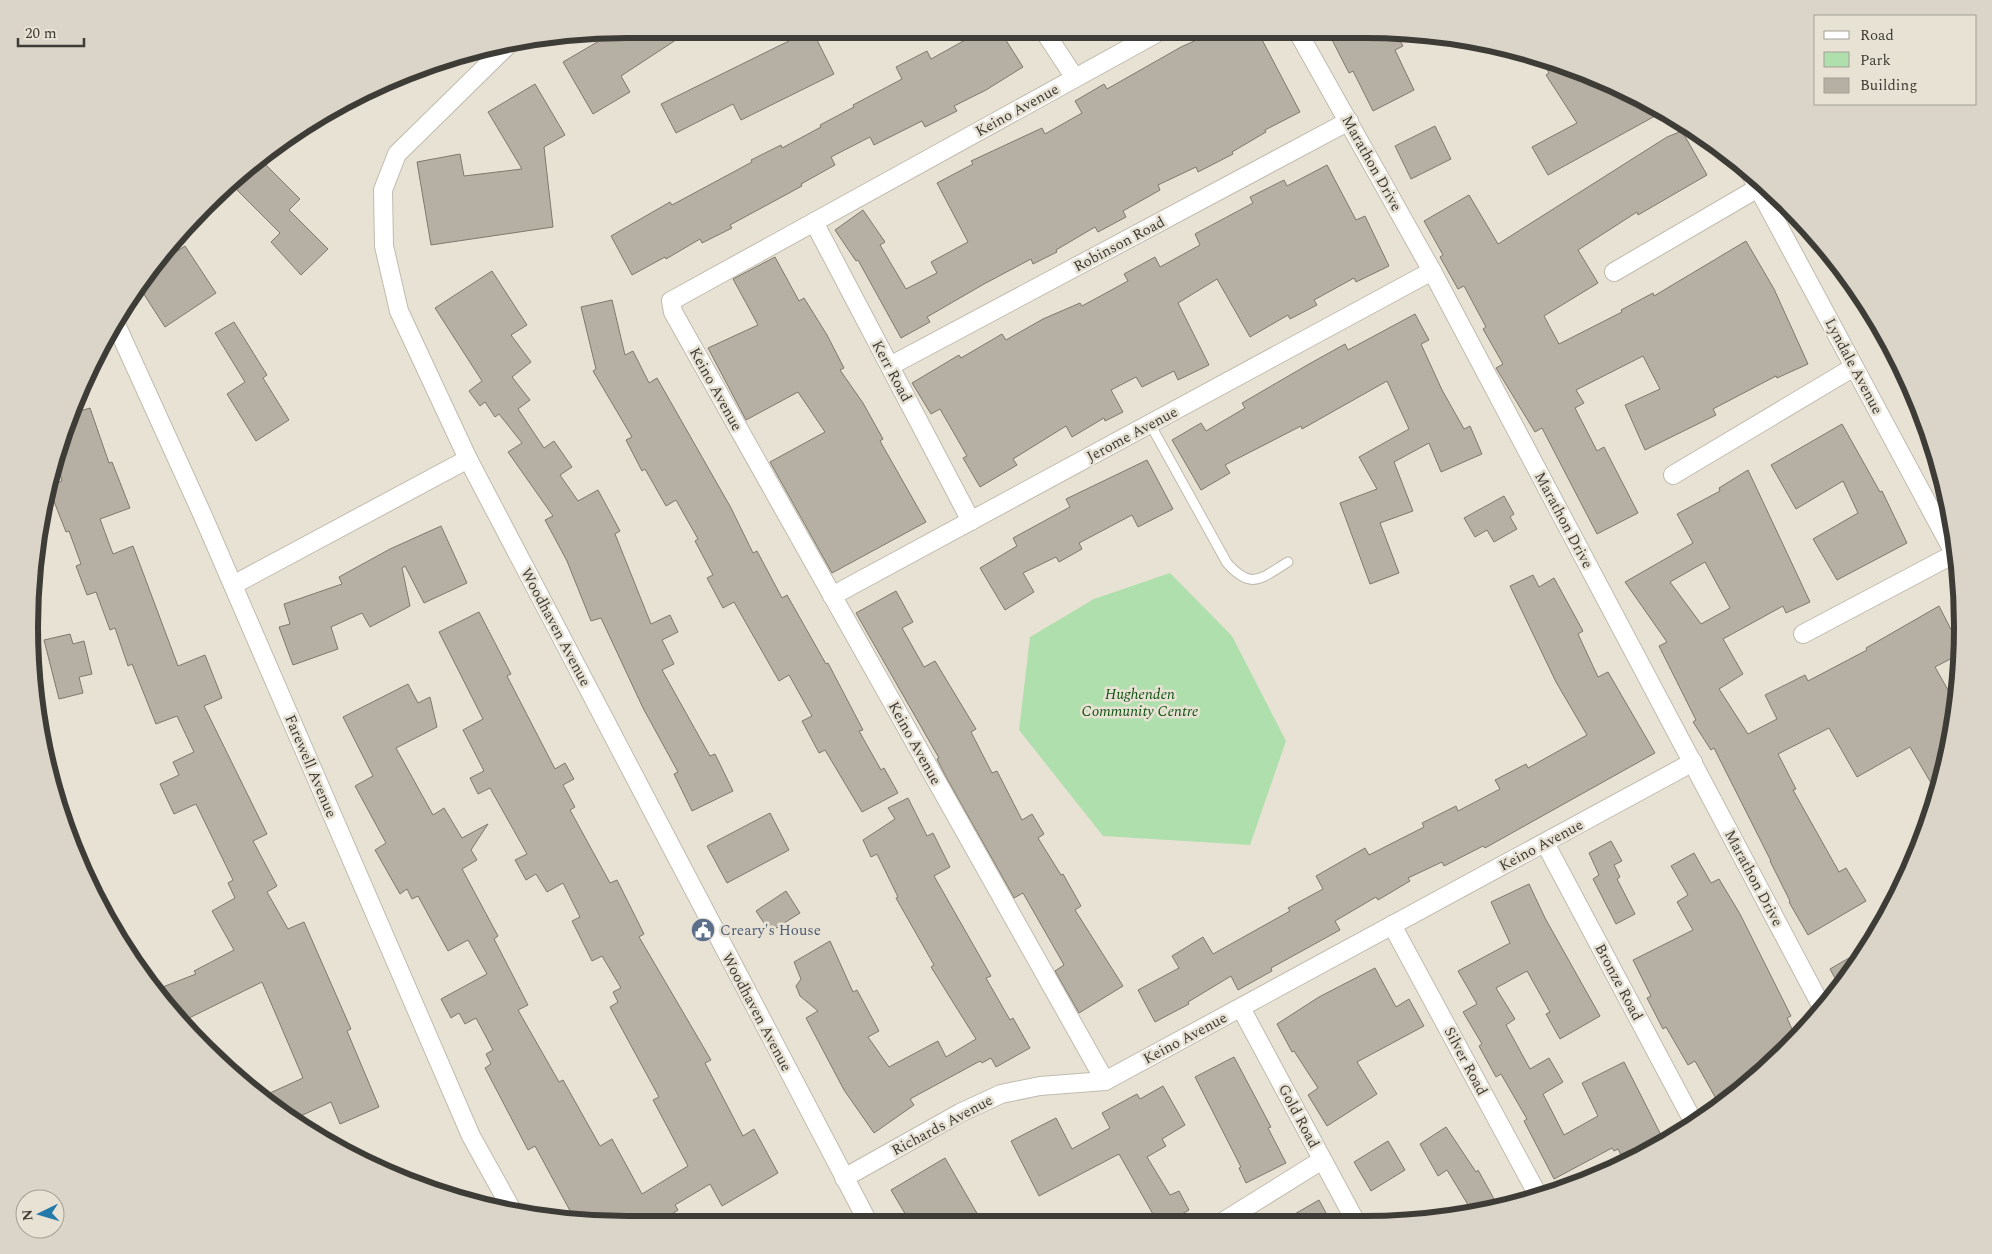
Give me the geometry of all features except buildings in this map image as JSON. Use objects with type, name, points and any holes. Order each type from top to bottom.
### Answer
[{"type":"street","points":[[1049,38],[1075,78]]},
{"type":"street","name":"Keino Avenue","points":[[1148,38],[671,301],[673,312],[1105,1081],[1693,762]]},
{"type":"street","name":"Marathon Drive","points":[[1301,38],[1432,271],[1819,1002]]},
{"type":"street","name":"Woodhaven Avenue","points":[[501,52],[397,154],[383,190],[384,246],[399,311],[468,459],[865,1216]]},
{"type":"street","name":"Robinson Road","points":[[890,366],[1349,121]]},
{"type":"street","points":[[1614,272],[1758,188]]},
{"type":"street","name":"Lyndale Avenue","points":[[1758,188],[1948,543]]},
{"type":"street","name":"Kerr Road","points":[[814,222],[971,521]]},
{"type":"street","name":"Jerome Avenue","points":[[832,596],[1432,271]]},
{"type":"street","name":"Farewell Avenue","points":[[118,329],[233,585],[471,1136],[509,1204]]},
{"type":"street","points":[[1673,476],[1854,366]]},
{"type":"street","points":[[233,585],[468,459]]},
{"type":"street","points":[[1803,634],[1950,561]]},
{"type":"street","name":"Bronze Road","points":[[1545,843],[1691,1118]]},
{"type":"street","name":"Silver Road","points":[[1392,925],[1536,1191]]},
{"type":"street","name":"Gold Road","points":[[1241,1008],[1353,1216]]},
{"type":"street","name":"Richards Avenue","points":[[844,1178],[960,1113],[1001,1094],[1040,1086],[1105,1081]]},
{"type":"street","points":[[1232,1216],[1322,1160]]},
{"type":"lane","points":[[1150,424],[1227,563],[1239,576],[1247,580],[1255,580],[1288,562]]},
{"type":"green space","name":"Hughenden Community Centre","points":[[1170,573],[1232,636],[1286,741],[1250,845],[1103,836],[1019,730],[1030,637],[1094,599]]},
{"type":"place","name":"Creary's House","points":[[703,930]]}]
